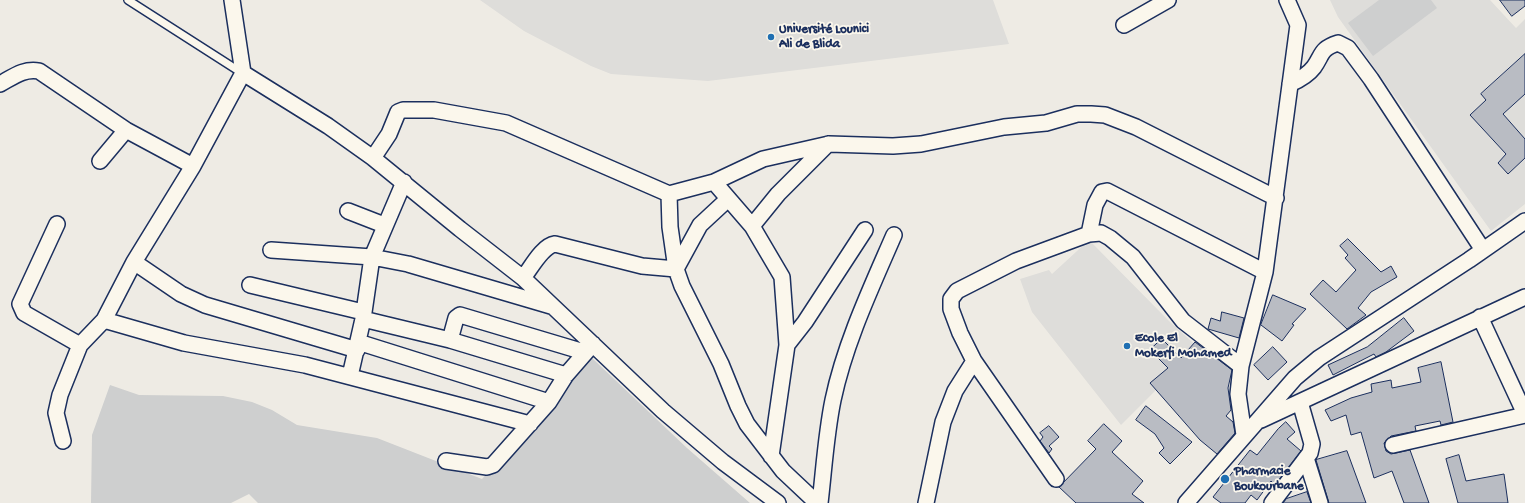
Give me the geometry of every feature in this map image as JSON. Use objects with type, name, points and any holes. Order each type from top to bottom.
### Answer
[{"type":"street","points":[[63,441],[56,413],[56,405],[80,345],[104,320],[134,262],[193,166],[243,73],[232,0]]},
{"type":"street","points":[[1124,25],[1168,0]]},
{"type":"street","points":[[1244,435],[1238,394],[1241,366],[1265,272],[1298,25],[1287,0]]},
{"type":"street","points":[[1290,84],[1306,75],[1314,67],[1320,55],[1329,46],[1338,43],[1348,48],[1372,79],[1483,250]]},
{"type":"street","points":[[0,84],[23,71],[30,69],[39,71],[126,130],[193,166]]},
{"type":"street","points":[[243,73],[328,126],[404,182],[460,229],[523,278],[555,307],[589,348],[723,462],[778,503]]},
{"type":"street","points":[[373,158],[389,134],[398,112],[403,110],[434,110],[506,123],[669,194],[714,182],[763,159],[829,144],[893,146],[921,144],[1004,127],[1046,123],[1077,114],[1105,115],[1136,127],[1276,198]]},
{"type":"street","points":[[100,162],[126,130]]},
{"type":"street","points":[[752,226],[778,194],[829,144]]},
{"type":"street","points":[[350,376],[363,316],[372,257],[384,225],[404,182]]},
{"type":"street","points":[[714,182],[752,226],[782,277],[787,345],[771,456]]},
{"type":"street","points":[[1089,234],[1096,205],[1102,192],[1107,190],[1265,272]]},
{"type":"street","points":[[669,194],[670,227],[676,269],[747,424],[783,471],[817,503]]},
{"type":"street","points":[[676,269],[700,225],[728,199]]},
{"type":"street","points":[[348,211],[384,225]]},
{"type":"street","points":[[1186,503],[1295,378],[1319,358],[1525,221]]},
{"type":"street","points":[[57,224],[20,308],[24,313],[80,345]]},
{"type":"street","points":[[787,345],[805,322],[865,230]]},
{"type":"street","points":[[1056,479],[974,361],[951,309],[951,299],[957,291],[1016,261],[1089,234],[1101,233],[1127,252],[1183,321],[1241,366]]},
{"type":"street","points":[[820,503],[833,400],[848,348],[864,304],[894,235]]},
{"type":"street","points":[[523,278],[545,249],[550,245],[555,244],[642,266],[676,269]]},
{"type":"street","points":[[272,250],[372,257],[408,264],[555,307]]},
{"type":"street","points":[[134,262],[181,294],[205,304],[357,346],[548,402]]},
{"type":"street","points":[[250,285],[450,340],[566,375]]},
{"type":"street","points":[[1255,423],[1525,297]]},
{"type":"street","points":[[450,340],[456,318],[460,315],[589,348]]},
{"type":"street","points":[[1394,445],[1525,414],[1480,317]]},
{"type":"street","points":[[104,320],[184,343],[305,365],[530,424]]},
{"type":"street","points":[[446,461],[487,467],[493,465],[530,424],[548,402],[566,375],[589,348]]},
{"type":"street","points":[[926,503],[943,422],[955,391],[974,361]]},
{"type":"street","points":[[1272,503],[1310,453],[1312,444],[1300,402]]},
{"type":"street","points":[[1306,458],[1320,503]]},
{"type":"lane","points":[[128,0],[243,73]]},
{"type":"shaded area","name":"Université Lounici Ali de Blida","points":[[480,0],[993,0],[1009,44],[708,81],[611,74],[591,66],[524,31]]},
{"type":"shaded area","points":[[1330,0],[1490,0],[1516,28],[1525,19],[1525,204],[1491,231],[1338,17]]},
{"type":"shaded area","points":[[1379,0],[1431,0],[1437,8],[1373,56],[1348,23]]},
{"type":"shaded area","name":"Ecole El Mokerfi Mohamed","points":[[1089,240],[1169,321],[1224,371],[1182,418],[1156,390],[1121,425],[1032,312],[1020,279],[1049,270],[1052,274]]},
{"type":"shaded area","points":[[592,358],[687,448],[750,503],[258,503],[249,494],[231,503],[91,503],[92,435],[110,385],[139,395],[223,396],[252,402],[272,410],[297,425],[377,438],[482,479]]},
{"type":"building","points":[[1500,0],[1525,0],[1525,6],[1512,16]]},
{"type":"building","points":[[1525,54],[1525,94],[1503,114],[1525,139],[1525,158],[1508,174],[1498,163],[1506,154],[1470,115],[1486,100],[1481,94]]},
{"type":"building","points":[[1348,239],[1381,272],[1391,266],[1397,277],[1371,292],[1358,308],[1366,315],[1347,329],[1310,294],[1323,280],[1336,292],[1356,270],[1345,258],[1348,255],[1340,246]]},
{"type":"building","points":[[1273,295],[1306,309],[1292,324],[1294,325],[1282,341],[1261,325]]},
{"type":"building","points":[[1222,312],[1244,318],[1239,338],[1208,329],[1211,318],[1220,321]]},
{"type":"building","points":[[1404,318],[1414,331],[1386,352],[1376,357],[1374,354],[1333,375],[1328,365],[1367,347]]},
{"type":"building","points":[[1162,339],[1181,358],[1195,342],[1232,370],[1228,388],[1231,410],[1226,416],[1233,422],[1235,433],[1217,454],[1200,440],[1150,383],[1168,368],[1150,350]]},
{"type":"building","points":[[1273,347],[1287,362],[1268,380],[1254,365]]},
{"type":"building","points":[[1441,362],[1453,422],[1441,425],[1440,421],[1415,426],[1416,431],[1391,436],[1384,443],[1386,451],[1391,454],[1410,450],[1429,503],[1404,503],[1392,471],[1374,478],[1361,432],[1351,435],[1346,415],[1331,421],[1325,410],[1351,398],[1372,392],[1371,384],[1391,380],[1392,388],[1421,382],[1418,368]]},
{"type":"building","points":[[1146,406],[1192,442],[1170,464],[1159,453],[1164,448],[1155,434],[1136,420]]},
{"type":"building","points":[[1286,422],[1295,432],[1287,439],[1301,451],[1275,485],[1271,481],[1257,500],[1251,495],[1245,503],[1221,503],[1213,497],[1250,450],[1257,455],[1278,429]]},
{"type":"building","points":[[1104,424],[1122,441],[1112,452],[1143,481],[1132,494],[1144,503],[1076,503],[1059,487],[1096,449],[1088,441]]},
{"type":"building","points":[[1049,426],[1059,437],[1049,446],[1052,449],[1049,453],[1040,441],[1043,437],[1040,433]]},
{"type":"building","points":[[1347,451],[1366,503],[1329,503],[1316,460]]},
{"type":"building","points":[[1459,455],[1466,481],[1504,474],[1508,503],[1458,503],[1446,459]]},
{"type":"building","points":[[1307,492],[1311,503],[1283,503],[1286,499]]},
{"type":"place","name":"Université Lounici Ali de Blida","points":[[771,37]]},
{"type":"place","name":"Ecole El Mokerfi Mohamed","points":[[1127,346]]},
{"type":"place","name":"Pharmacie Boukourbane","points":[[1225,479]]}]
